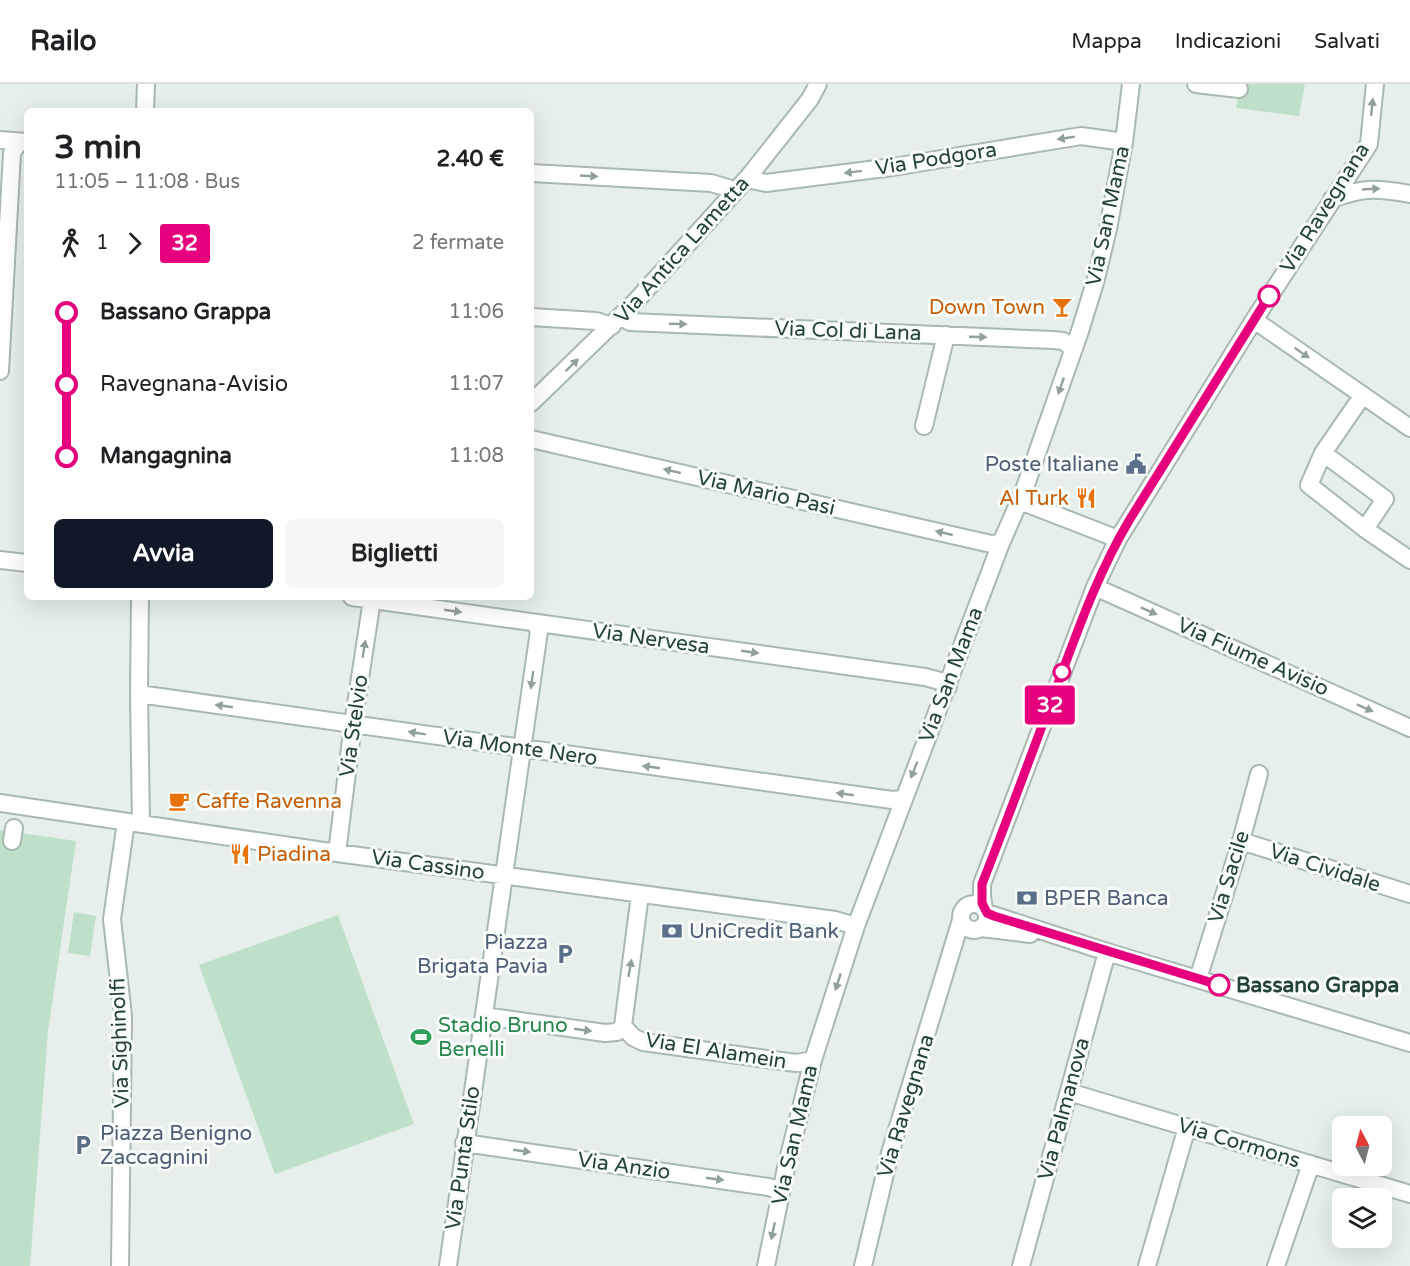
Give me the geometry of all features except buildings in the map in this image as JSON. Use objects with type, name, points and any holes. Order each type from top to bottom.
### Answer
[{"type":"street","points":[[146,84],[146,108]]},
{"type":"street","name":"Via Antica Lametta","points":[[534,401],[617,321],[733,194],[810,99],[818,84]]},
{"type":"street","name":"Via San Mama","points":[[766,1266],[780,1196],[813,1060],[856,926],[902,799],[948,687],[1001,543],[1020,501],[1074,349],[1096,279],[1124,142],[1131,84]]},
{"type":"street","points":[[1196,84],[1239,89]]},
{"type":"street","name":"Via Ravegnana","points":[[863,1266],[890,1153],[954,946],[977,920],[982,884],[1095,586],[1118,540],[1254,320],[1369,144],[1375,84]]},
{"type":"street","name":"Via Podgora","points":[[750,175],[756,181],[766,183],[892,167],[1081,136],[1124,142]]},
{"type":"street","points":[[0,140],[23,142]]},
{"type":"street","points":[[0,371],[12,153],[23,142]]},
{"type":"street","points":[[534,173],[711,183],[728,188],[733,194]]},
{"type":"street","points":[[1332,199],[1357,190],[1381,189],[1410,194]]},
{"type":"street","name":"Via Col di Lana","points":[[534,317],[1063,340],[1074,349]]},
{"type":"street","points":[[1254,320],[1410,429]]},
{"type":"street","points":[[924,426],[946,335]]},
{"type":"street","points":[[1363,395],[1323,453],[1309,485],[1365,529],[1410,560]]},
{"type":"street","name":"Via Mario Pasi","points":[[534,440],[979,541],[1001,543]]},
{"type":"street","points":[[1323,453],[1385,499],[1365,529]]},
{"type":"street","points":[[1020,501],[1118,540]]},
{"type":"street","points":[[0,560],[24,563]]},
{"type":"street","name":"Via Fiume Avisio","points":[[1095,586],[1410,729]]},
{"type":"street","name":"Via Sighinolfi","points":[[120,1266],[123,1016],[112,919],[134,823],[140,600]]},
{"type":"street","name":"Via Nervesa","points":[[375,600],[925,677],[940,681],[948,687]]},
{"type":"street","name":"Via Stelvio","points":[[337,853],[353,724],[371,606],[375,600]]},
{"type":"street","name":"Via Punta Stilo","points":[[448,1266],[539,631],[536,623]]},
{"type":"street","name":"Via Monte Nero","points":[[139,694],[892,800],[902,799]]},
{"type":"street","name":"Via Sacile","points":[[1198,979],[1202,959],[1241,841],[1259,774]]},
{"type":"street","name":"Via Cassino","points":[[0,803],[337,853],[835,920],[856,926]]},
{"type":"street","name":"Via Cividale","points":[[1241,841],[1410,894]]},
{"type":"street","points":[[623,1026],[640,894]]},
{"type":"street","points":[[977,920],[1055,936],[1410,1043]]},
{"type":"street","name":"Via Palmanova","points":[[1021,1266],[1107,952]]},
{"type":"street","name":"Via El Alamein","points":[[484,1016],[605,1034],[617,1032],[623,1026],[633,1037],[643,1041],[796,1063],[813,1060]]},
{"type":"street","name":"Via Cormons","points":[[1069,1092],[1410,1194]]},
{"type":"street","points":[[1147,1266],[1187,1127]]},
{"type":"street","name":"Via Anzio","points":[[464,1143],[768,1187],[776,1189],[780,1196]]},
{"type":"street","points":[[1276,1266],[1311,1164]]},
{"type":"green space","points":[[1240,84],[1305,84],[1299,116],[1236,108]]},
{"type":"green space","points":[[0,830],[76,841],[48,1031],[30,1266],[0,1266]]},
{"type":"green space","points":[[74,912],[96,916],[90,956],[68,953]]},
{"type":"green space","points":[[338,915],[414,1124],[275,1174],[199,965]]},
{"type":"bus line","name":"32","points":[[1219,985],[994,916],[984,909],[982,884],[1095,586],[1110,555],[1269,296]]},
{"type":"place","name":"Down Town","points":[[1062,307]]},
{"type":"place","name":"Poste Italiane","points":[[1136,464]]},
{"type":"place","name":"Al Turk","points":[[1086,498]]},
{"type":"place","name":"Caffe Ravenna","points":[[179,801]]},
{"type":"place","name":"Piadina","points":[[240,854]]},
{"type":"place","name":"BPER Banca","points":[[1027,898]]},
{"type":"place","name":"UniCredit Bank","points":[[672,931]]},
{"type":"place","name":"Piazza Brigata Pavia","points":[[565,954]]},
{"type":"place","name":"Bassano Grappa","points":[[1219,985]]},
{"type":"place","name":"Stadio Bruno Benelli","points":[[421,1037]]},
{"type":"place","name":"Piazza Benigno Zaccagnini","points":[[83,1145]]}]
